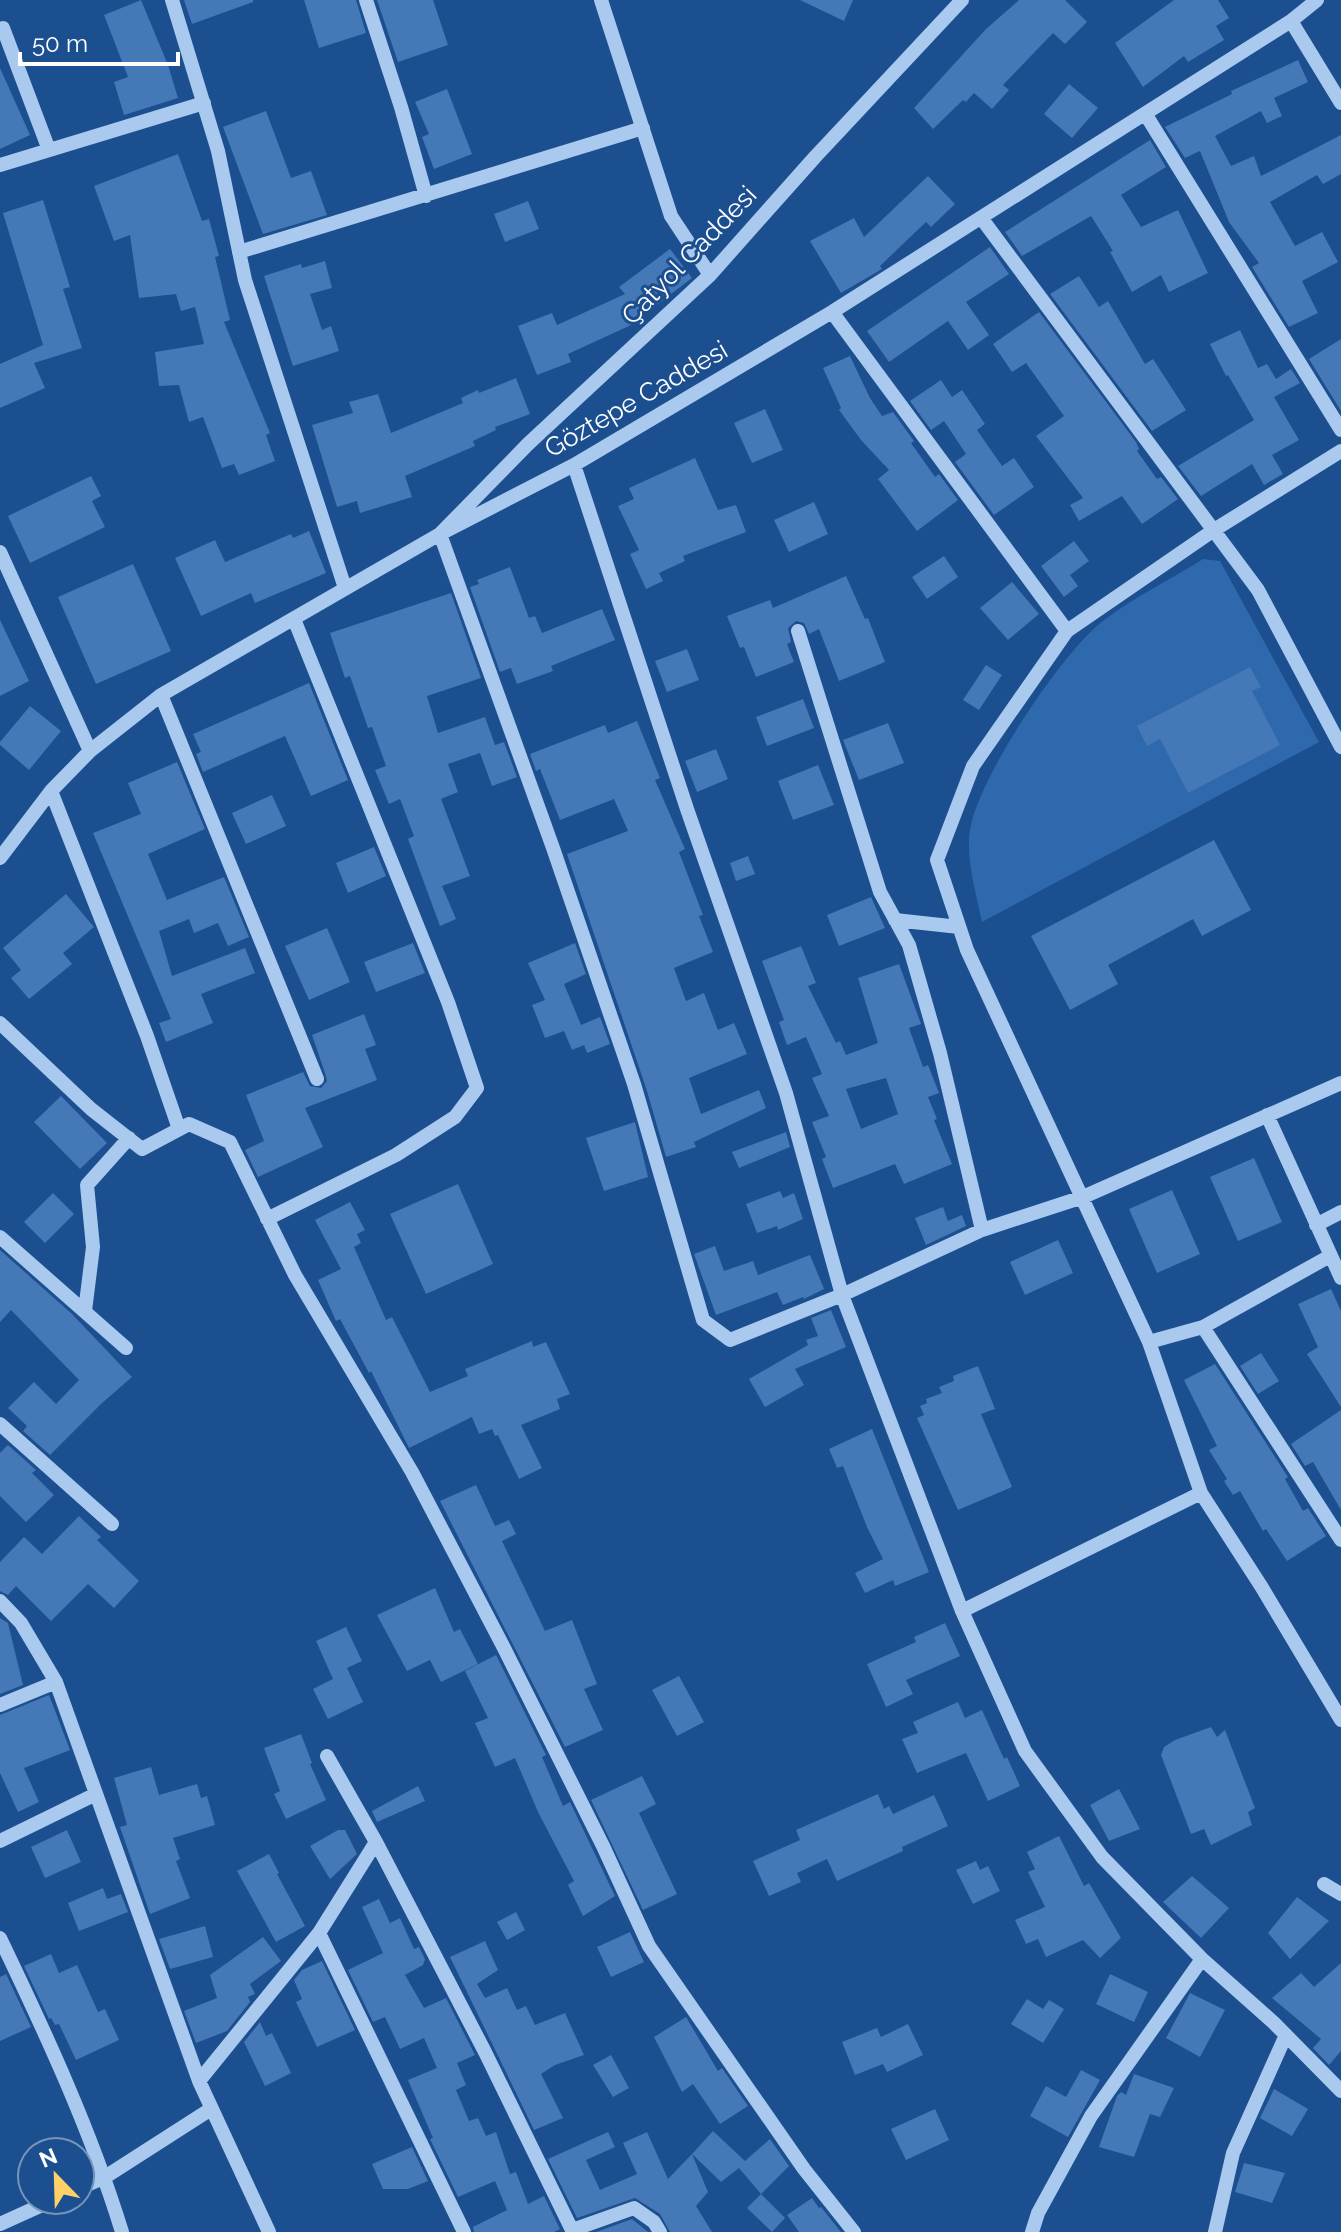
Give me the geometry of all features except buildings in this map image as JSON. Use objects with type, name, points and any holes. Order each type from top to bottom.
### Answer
[{"type":"street","points":[[172,0],[218,151],[245,280],[345,588]]},
{"type":"street","points":[[366,0],[426,196]]},
{"type":"street","points":[[601,0],[671,216],[710,275]]},
{"type":"street","name":"Çatyol Caddesi","points":[[440,534],[528,444],[710,275],[962,0]]},
{"type":"street","name":"Göztepe Caddesi","points":[[0,858],[51,791],[90,751],[161,695],[440,534],[574,465],[832,312],[1146,115],[1291,21],[1317,0]]},
{"type":"street","points":[[1291,21],[1341,103]]},
{"type":"street","points":[[3,28],[49,150]]},
{"type":"street","points":[[0,165],[204,103]]},
{"type":"street","points":[[1146,115],[1341,430]]},
{"type":"street","points":[[239,252],[643,128]]},
{"type":"street","points":[[982,219],[1258,590],[1341,747]]},
{"type":"street","points":[[832,312],[1067,631]]},
{"type":"street","points":[[1341,451],[1214,530],[1067,631],[973,766],[937,860],[967,950],[1149,1342],[1201,1493],[1341,1720]]},
{"type":"street","points":[[574,465],[687,809],[786,1093],[842,1295],[962,1611],[1025,1751],[1102,1857],[1202,1959],[1286,2035],[1341,2091]]},
{"type":"street","points":[[440,534],[634,1084],[703,1320],[730,1340],[842,1295],[982,1230],[1083,1197],[1341,1083]]},
{"type":"street","points":[[1,555],[90,751]]},
{"type":"street","points":[[267,1219],[396,1155],[455,1117],[477,1088],[448,1002],[294,619]]},
{"type":"street","points":[[798,631],[880,892],[909,945],[940,1053],[982,1230]]},
{"type":"street","points":[[161,695],[317,1079]]},
{"type":"street","points":[[51,791],[147,1036],[179,1129]]},
{"type":"street","points":[[895,920],[959,927]]},
{"type":"street","points":[[0,1023],[91,1109],[142,1149],[189,1124],[230,1142],[295,1275],[412,1472],[603,1846],[649,1946],[804,2169],[854,2232]]},
{"type":"street","points":[[1267,1115],[1341,1278]]},
{"type":"street","points":[[85,1311],[93,1247],[87,1185],[129,1138]]},
{"type":"street","points":[[1316,1225],[1341,1212]]},
{"type":"street","points":[[0,1237],[126,1348]]},
{"type":"street","points":[[1149,1342],[1203,1327],[1330,1256]]},
{"type":"street","points":[[1203,1327],[1341,1540]]},
{"type":"street","points":[[0,1424],[112,1524]]},
{"type":"street","points":[[962,1611],[1201,1493]]},
{"type":"street","points":[[0,1601],[21,1623],[56,1682],[199,2081],[269,2232]]},
{"type":"street","points":[[0,1705],[56,1682]]},
{"type":"street","points":[[327,1756],[376,1842],[485,2052],[570,2231],[634,2208],[654,2222],[660,2232]]},
{"type":"street","points":[[0,1841],[94,1795]]},
{"type":"street","points":[[199,2081],[319,1933],[376,1842]]},
{"type":"street","points":[[1324,1884],[1341,1894]]},
{"type":"street","points":[[319,1933],[464,2232]]},
{"type":"street","points":[[0,1938],[35,2011],[105,2177],[122,2232]]},
{"type":"street","points":[[1032,2232],[1038,2213],[1091,2116],[1202,1959]]},
{"type":"street","points":[[1215,2232],[1233,2153],[1286,2035]]},
{"type":"street","points":[[96,2181],[211,2109]]},
{"type":"shaded area","points":[[1203,559],[1220,561],[1319,742],[982,922],[972,873],[969,836],[978,803],[1007,746],[1046,685],[1087,636],[1116,612]]}]
